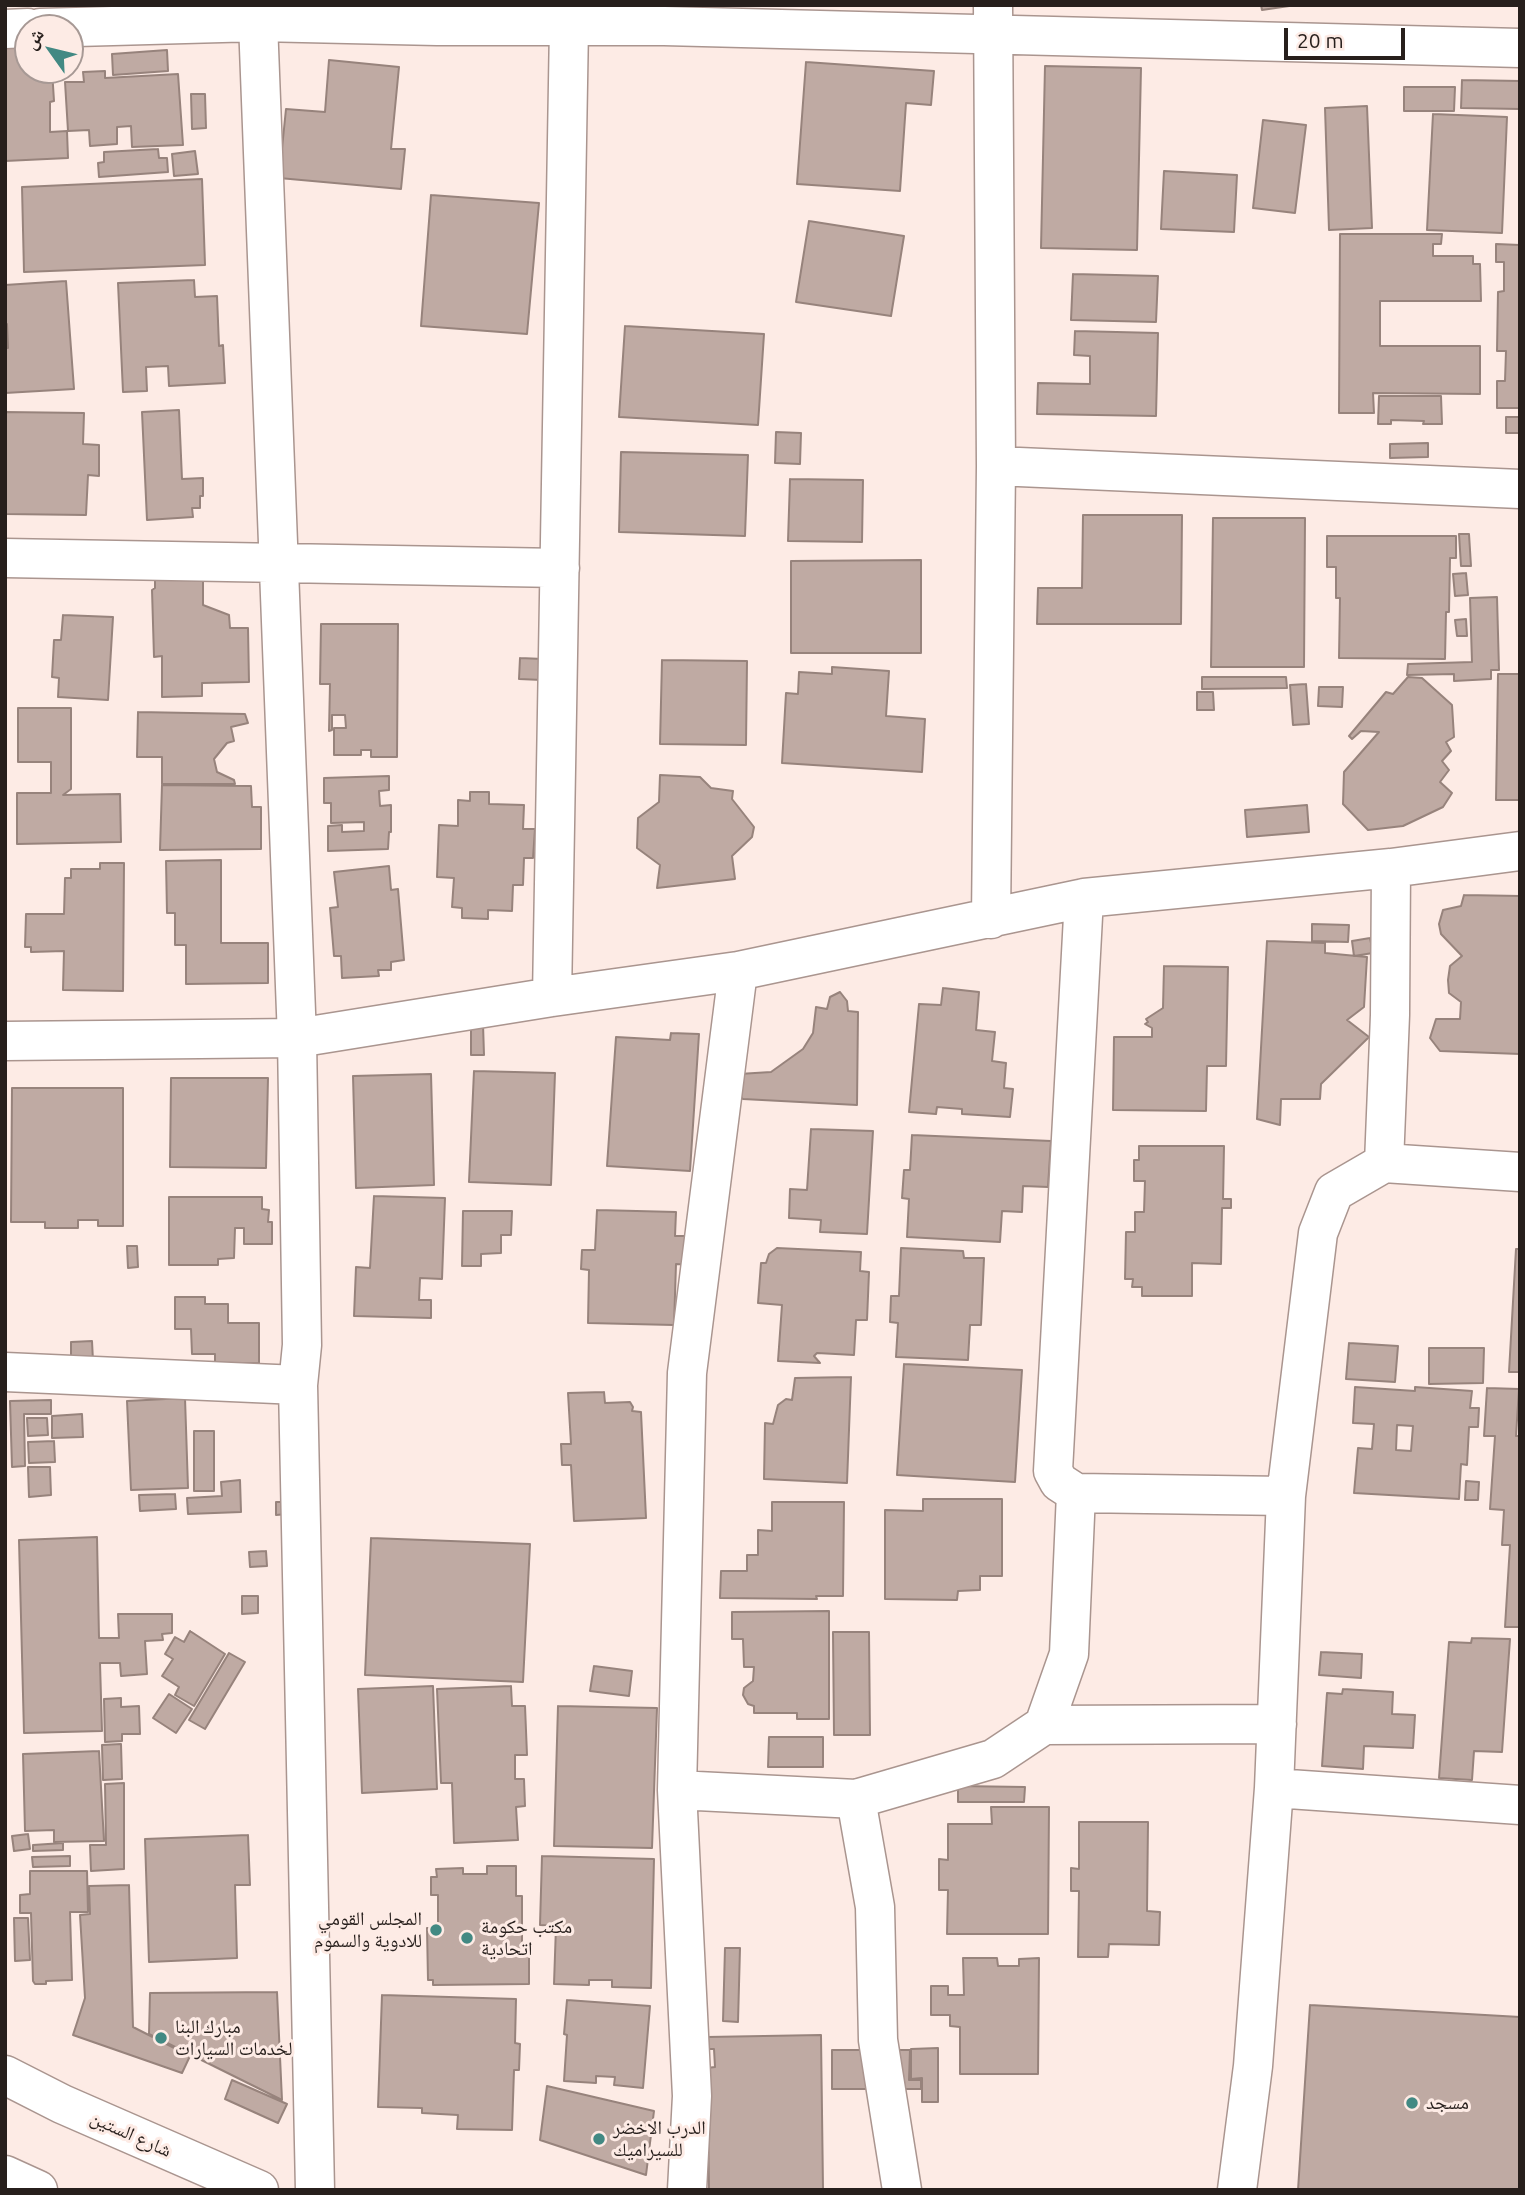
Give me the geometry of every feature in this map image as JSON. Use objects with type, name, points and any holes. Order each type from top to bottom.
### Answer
[{"type":"street","points":[[84,25],[204,15],[258,22],[437,16],[569,26],[993,19],[1520,48]]},
{"type":"street","points":[[990,919],[996,466],[993,19]]},
{"type":"street","points":[[258,22],[297,1038],[302,1345],[298,1385],[315,2190]]},
{"type":"street","points":[[552,997],[569,26]]},
{"type":"street","points":[[996,466],[1520,489]]},
{"type":"street","points":[[5,558],[559,568]]},
{"type":"street","points":[[5,1041],[297,1038],[552,997],[738,971],[1084,898],[1391,868],[1520,851]]},
{"type":"street","points":[[1384,1163],[1390,1015],[1391,868]]},
{"type":"street","points":[[1084,898],[1053,1471],[1059,1482],[1076,1493],[1286,1496]]},
{"type":"street","points":[[687,2190],[692,2096],[677,1790],[687,1373],[738,971]]},
{"type":"street","points":[[1237,2190],[1253,2066],[1274,1788],[1286,1496],[1318,1233],[1334,1192],[1384,1163],[1520,1172]]},
{"type":"street","points":[[5,1372],[298,1385]]},
{"type":"street","points":[[1044,1725],[1069,1654],[1076,1493]]},
{"type":"street","points":[[677,1790],[856,1799],[993,1759],[1044,1725],[1277,1724]]},
{"type":"street","points":[[1274,1788],[1520,1805]]},
{"type":"street","points":[[856,1799],[875,1907],[878,2040],[902,2190]]},
{"type":"street","name":"شارع الستين","points":[[5,2075],[62,2104],[259,2190]]},
{"type":"street","points":[[5,2175],[38,2190]]},
{"type":"building","points":[[1261,5],[1296,5],[1262,10]]},
{"type":"building","points":[[5,45],[14,45],[14,84],[53,84],[54,101],[50,102],[50,132],[67,131],[68,158],[5,161]]},
{"type":"building","points":[[167,50],[168,71],[113,75],[112,54]]},
{"type":"building","points":[[329,60],[399,67],[391,149],[405,149],[401,189],[279,178],[286,109],[325,112]]},
{"type":"building","points":[[806,62],[934,71],[931,105],[906,103],[900,191],[797,184]]},
{"type":"building","points":[[1045,66],[1141,68],[1137,250],[1041,248]]},
{"type":"building","points":[[105,71],[105,78],[178,74],[183,145],[132,147],[131,126],[117,127],[117,144],[90,146],[89,130],[68,131],[65,84],[84,84],[84,72]]},
{"type":"building","points":[[1462,80],[1520,81],[1520,109],[1461,108]]},
{"type":"building","points":[[1404,87],[1455,87],[1454,111],[1404,111]]},
{"type":"building","points":[[191,94],[205,94],[206,128],[192,129]]},
{"type":"building","points":[[1367,106],[1372,228],[1329,230],[1325,108]]},
{"type":"building","points":[[1433,114],[1507,117],[1502,233],[1427,230]]},
{"type":"building","points":[[1263,120],[1306,125],[1295,213],[1253,208]]},
{"type":"building","points":[[158,149],[159,158],[167,158],[168,172],[99,177],[98,163],[104,162],[104,152]]},
{"type":"building","points":[[195,151],[198,174],[174,176],[172,154]]},
{"type":"building","points":[[1164,171],[1237,175],[1234,232],[1161,229]]},
{"type":"building","points":[[202,179],[205,265],[24,272],[22,187]]},
{"type":"building","points":[[431,195],[539,203],[527,334],[421,326]]},
{"type":"building","points":[[809,221],[904,236],[891,316],[796,302]]},
{"type":"building","points":[[1340,234],[1442,234],[1441,244],[1433,244],[1433,256],[1473,256],[1473,264],[1480,264],[1481,301],[1380,301],[1380,346],[1480,346],[1480,394],[1373,393],[1374,413],[1339,413]]},
{"type":"building","points":[[1496,244],[1520,245],[1520,408],[1497,408],[1497,381],[1505,381],[1506,351],[1497,351],[1498,292],[1504,291],[1504,262],[1496,262]]},
{"type":"building","points":[[1073,274],[1158,276],[1156,322],[1071,320]]},
{"type":"building","points":[[194,280],[195,297],[217,296],[219,346],[223,345],[225,383],[169,386],[168,366],[146,367],[147,391],[123,392],[118,283]]},
{"type":"building","points":[[66,281],[74,389],[5,393],[5,348],[8,348],[5,285]]},
{"type":"building","points":[[625,326],[764,334],[758,425],[619,417]]},
{"type":"building","points":[[1075,331],[1158,333],[1156,416],[1037,414],[1038,383],[1090,384],[1090,356],[1074,355]]},
{"type":"building","points":[[1379,396],[1441,396],[1442,424],[1391,420],[1391,424],[1378,424]]},
{"type":"building","points":[[179,410],[182,479],[203,478],[200,508],[192,508],[193,517],[147,520],[142,412]]},
{"type":"building","points":[[5,412],[84,413],[83,444],[99,445],[99,476],[88,475],[86,515],[5,514]]},
{"type":"building","points":[[1506,417],[1520,417],[1520,433],[1506,433]]},
{"type":"building","points":[[776,432],[801,433],[800,464],[775,463]]},
{"type":"building","points":[[1428,443],[1428,457],[1390,458],[1390,444]]},
{"type":"building","points":[[621,452],[748,455],[745,536],[619,532]]},
{"type":"building","points":[[790,479],[863,480],[862,542],[788,541]]},
{"type":"building","points":[[1083,515],[1182,515],[1181,624],[1037,624],[1038,588],[1082,588]]},
{"type":"building","points":[[1213,518],[1305,518],[1304,667],[1211,667]]},
{"type":"building","points":[[1459,534],[1469,534],[1471,566],[1461,566]]},
{"type":"building","points":[[1327,536],[1456,536],[1456,558],[1450,558],[1445,659],[1339,658],[1340,598],[1336,598],[1336,567],[1327,567]]},
{"type":"building","points":[[921,560],[921,653],[791,653],[791,561]]},
{"type":"building","points":[[203,572],[203,605],[229,615],[230,628],[248,628],[249,682],[202,683],[202,696],[162,697],[162,656],[154,657],[152,590],[155,588],[155,573]]},
{"type":"building","points":[[1466,573],[1468,595],[1455,596],[1453,574]]},
{"type":"building","points":[[1497,597],[1499,670],[1491,670],[1491,679],[1454,681],[1454,674],[1407,675],[1408,664],[1472,662],[1470,598]]},
{"type":"building","points":[[63,615],[113,617],[108,700],[58,697],[59,678],[52,677],[54,640],[61,640]]},
{"type":"building","points":[[1466,619],[1467,636],[1457,636],[1455,620]]},
{"type":"building","points":[[321,624],[398,624],[397,757],[371,757],[371,750],[361,750],[361,755],[334,755],[334,728],[346,728],[345,715],[332,715],[332,730],[329,731],[330,684],[320,684]]},
{"type":"building","points":[[520,658],[543,659],[542,680],[519,679]]},
{"type":"building","points":[[662,660],[747,661],[746,745],[660,744]]},
{"type":"building","points":[[832,667],[889,671],[886,716],[925,719],[922,772],[782,763],[786,693],[798,694],[799,672],[832,674]]},
{"type":"building","points":[[1498,674],[1520,674],[1520,800],[1496,800]]},
{"type":"building","points":[[1202,677],[1286,677],[1287,688],[1202,689]]},
{"type":"building","points":[[1408,677],[1422,678],[1452,705],[1454,737],[1446,742],[1451,751],[1442,761],[1449,770],[1440,782],[1452,793],[1443,807],[1403,826],[1368,830],[1343,804],[1344,772],[1379,732],[1361,731],[1352,739],[1349,736],[1386,692],[1393,694]]},
{"type":"building","points":[[1306,684],[1309,724],[1293,725],[1290,685]]},
{"type":"building","points":[[1319,687],[1343,687],[1342,707],[1318,706]]},
{"type":"building","points":[[1197,692],[1213,692],[1214,710],[1197,710]]},
{"type":"building","points":[[18,708],[71,708],[71,789],[63,795],[120,794],[121,842],[17,844],[17,793],[51,793],[51,762],[18,762]]},
{"type":"building","points":[[138,712],[245,714],[248,723],[231,727],[234,741],[227,743],[214,759],[217,772],[234,780],[235,784],[162,784],[162,757],[137,757]]},
{"type":"building","points":[[660,775],[700,777],[711,788],[733,791],[732,799],[754,827],[752,837],[732,856],[735,879],[657,888],[660,865],[637,848],[638,818],[659,802]]},
{"type":"building","points":[[389,776],[389,790],[379,791],[380,806],[391,805],[388,849],[328,851],[328,826],[342,825],[342,832],[364,831],[364,822],[331,823],[331,803],[324,803],[324,778]]},
{"type":"building","points":[[162,785],[251,786],[252,807],[261,807],[261,849],[160,850]]},
{"type":"building","points":[[470,792],[489,792],[489,804],[524,805],[523,829],[535,829],[533,858],[524,858],[523,885],[513,885],[512,911],[488,910],[488,919],[462,918],[462,908],[452,907],[454,878],[437,877],[439,825],[458,826],[458,800],[470,801]]},
{"type":"building","points":[[1307,805],[1309,832],[1247,837],[1245,810]]},
{"type":"building","points":[[221,860],[221,943],[268,943],[268,983],[186,984],[186,945],[175,945],[175,913],[167,913],[166,861]]},
{"type":"building","points":[[100,863],[124,863],[123,991],[63,990],[64,951],[31,952],[31,947],[25,947],[26,914],[64,914],[65,878],[71,878],[71,869],[100,869]]},
{"type":"building","points":[[389,866],[391,890],[398,889],[404,960],[391,962],[391,970],[378,970],[379,976],[342,978],[341,956],[334,956],[330,908],[338,907],[334,872]]},
{"type":"building","points":[[1464,895],[1520,896],[1520,1054],[1440,1051],[1430,1038],[1436,1019],[1460,1019],[1461,1002],[1449,993],[1448,980],[1450,966],[1462,956],[1441,934],[1439,924],[1443,910],[1461,906]]},
{"type":"building","points":[[1312,924],[1349,925],[1348,942],[1312,941]]},
{"type":"building","points":[[1370,938],[1373,953],[1354,956],[1352,941]]},
{"type":"building","points":[[1267,941],[1325,943],[1325,953],[1367,957],[1364,1007],[1347,1020],[1369,1037],[1321,1084],[1320,1099],[1281,1099],[1280,1125],[1257,1119]]},
{"type":"building","points":[[1164,966],[1228,967],[1226,1066],[1207,1066],[1206,1111],[1113,1110],[1114,1037],[1152,1037],[1152,1028],[1145,1024],[1148,1022],[1146,1019],[1163,1008]]},
{"type":"building","points":[[943,988],[979,992],[976,1030],[995,1032],[992,1061],[1006,1063],[1004,1088],[1013,1089],[1010,1117],[962,1114],[962,1109],[937,1107],[936,1114],[909,1112],[919,1004],[941,1005]]},
{"type":"building","points":[[840,992],[847,1001],[848,1011],[858,1012],[857,1105],[743,1099],[735,1093],[739,1074],[771,1072],[803,1049],[813,1033],[816,1007],[827,1009],[830,997]]},
{"type":"building","points":[[471,1024],[483,1024],[484,1055],[471,1055]]},
{"type":"building","points":[[671,1033],[699,1034],[690,1171],[607,1166],[616,1037],[670,1040]]},
{"type":"building","points":[[474,1071],[555,1073],[551,1185],[469,1182]]},
{"type":"building","points":[[431,1074],[434,1185],[356,1188],[353,1076]]},
{"type":"building","points":[[171,1078],[268,1078],[266,1168],[170,1167]]},
{"type":"building","points":[[12,1088],[123,1088],[123,1226],[98,1226],[98,1220],[78,1220],[78,1228],[45,1228],[45,1222],[11,1222]]},
{"type":"building","points":[[811,1129],[873,1131],[867,1234],[820,1232],[821,1220],[789,1218],[790,1189],[807,1190]]},
{"type":"building","points":[[912,1135],[1051,1141],[1048,1187],[1023,1186],[1022,1212],[1002,1211],[1000,1242],[907,1237],[909,1199],[902,1198],[904,1170],[910,1170]]},
{"type":"building","points":[[1139,1146],[1224,1146],[1223,1199],[1231,1199],[1231,1208],[1222,1208],[1221,1264],[1192,1263],[1192,1296],[1142,1296],[1142,1287],[1132,1287],[1133,1279],[1125,1279],[1126,1232],[1135,1232],[1135,1212],[1144,1212],[1145,1181],[1134,1181],[1134,1160],[1139,1160]]},
{"type":"building","points":[[374,1196],[445,1198],[442,1279],[420,1278],[419,1300],[431,1300],[431,1318],[354,1316],[356,1267],[370,1268]]},
{"type":"building","points":[[169,1197],[262,1197],[262,1209],[269,1210],[268,1222],[272,1222],[272,1244],[244,1244],[244,1228],[235,1228],[234,1258],[218,1259],[218,1265],[169,1265]]},
{"type":"building","points":[[597,1210],[676,1212],[675,1236],[691,1236],[690,1265],[676,1264],[674,1325],[588,1323],[589,1270],[581,1269],[582,1250],[595,1250]]},
{"type":"building","points":[[463,1211],[512,1211],[511,1235],[501,1235],[501,1253],[481,1254],[481,1266],[462,1266]]},
{"type":"building","points":[[127,1246],[137,1246],[138,1267],[128,1268]]},
{"type":"building","points":[[777,1248],[861,1252],[860,1271],[869,1272],[867,1320],[856,1320],[854,1355],[817,1353],[814,1356],[820,1363],[778,1361],[782,1305],[758,1303],[761,1263],[766,1263],[769,1254]]},
{"type":"building","points":[[901,1248],[963,1251],[964,1258],[984,1258],[981,1325],[970,1325],[968,1360],[896,1357],[898,1323],[890,1322],[891,1296],[899,1296]]},
{"type":"building","points":[[1516,1249],[1520,1249],[1520,1372],[1509,1372]]},
{"type":"building","points":[[175,1297],[205,1297],[205,1304],[228,1304],[228,1323],[259,1323],[259,1363],[215,1364],[215,1354],[192,1354],[191,1329],[175,1329]]},
{"type":"building","points":[[92,1341],[93,1361],[71,1362],[71,1342]]},
{"type":"building","points":[[1349,1343],[1398,1346],[1395,1382],[1346,1379]]},
{"type":"building","points":[[1429,1348],[1484,1348],[1483,1383],[1429,1384]]},
{"type":"building","points":[[904,1364],[1022,1370],[1015,1482],[897,1475]]},
{"type":"building","points":[[851,1377],[847,1483],[764,1479],[765,1423],[773,1424],[778,1405],[786,1399],[792,1400],[795,1378]]},
{"type":"building","points":[[1355,1387],[1472,1391],[1470,1408],[1479,1408],[1478,1427],[1469,1427],[1467,1465],[1461,1464],[1459,1499],[1354,1493],[1358,1448],[1372,1449],[1374,1424],[1353,1423]],"holes":[[[1397,1425],[1413,1426],[1411,1451],[1396,1450]]]},
{"type":"building","points":[[1487,1388],[1519,1389],[1516,1436],[1520,1436],[1520,1627],[1505,1627],[1510,1545],[1502,1545],[1504,1510],[1490,1509],[1495,1436],[1484,1436]]},
{"type":"building","points":[[604,1392],[605,1403],[630,1402],[632,1411],[641,1412],[646,1518],[574,1521],[571,1465],[562,1465],[561,1444],[571,1444],[568,1393]]},
{"type":"building","points":[[185,1398],[188,1488],[131,1490],[127,1401]]},
{"type":"building","points":[[51,1400],[51,1414],[24,1414],[25,1466],[12,1467],[10,1401]]},
{"type":"building","points":[[82,1414],[83,1437],[52,1438],[52,1416]]},
{"type":"building","points":[[27,1418],[47,1418],[48,1435],[28,1436]]},
{"type":"building","points":[[194,1431],[214,1431],[214,1491],[194,1491]]},
{"type":"building","points":[[54,1441],[55,1462],[29,1463],[28,1442]]},
{"type":"building","points":[[28,1467],[50,1467],[51,1495],[29,1497]]},
{"type":"building","points":[[240,1480],[241,1512],[188,1514],[187,1498],[222,1496],[221,1482]]},
{"type":"building","points":[[1466,1481],[1479,1482],[1478,1500],[1465,1500]]},
{"type":"building","points":[[175,1494],[176,1509],[140,1511],[139,1495]]},
{"type":"building","points":[[923,1499],[1002,1499],[1002,1576],[980,1576],[980,1590],[958,1591],[957,1600],[885,1599],[885,1510],[923,1511]]},
{"type":"building","points":[[276,1502],[288,1502],[288,1514],[276,1515]]},
{"type":"building","points":[[772,1502],[844,1502],[843,1596],[816,1596],[817,1599],[720,1598],[721,1571],[747,1571],[747,1555],[758,1555],[758,1530],[772,1531]]},
{"type":"building","points":[[97,1537],[99,1638],[119,1638],[118,1614],[172,1614],[172,1633],[162,1634],[163,1640],[145,1641],[147,1674],[121,1676],[120,1663],[100,1663],[102,1731],[24,1733],[19,1540]]},
{"type":"building","points":[[371,1538],[530,1544],[523,1682],[365,1675]]},
{"type":"building","points":[[266,1551],[267,1566],[250,1567],[249,1552]]},
{"type":"building","points":[[242,1596],[258,1596],[258,1613],[242,1614]]},
{"type":"building","points":[[829,1611],[829,1719],[797,1719],[797,1713],[754,1713],[754,1706],[748,1704],[743,1695],[744,1688],[753,1681],[754,1667],[744,1667],[743,1639],[732,1639],[732,1612]]},
{"type":"building","points":[[190,1631],[225,1654],[194,1706],[175,1695],[179,1687],[162,1676],[173,1659],[165,1654],[175,1637],[184,1642]]},
{"type":"building","points":[[833,1632],[869,1632],[870,1735],[834,1735]]},
{"type":"building","points":[[1472,1638],[1510,1639],[1502,1752],[1474,1751],[1472,1780],[1439,1778],[1449,1642],[1471,1643]]},
{"type":"building","points":[[1321,1652],[1362,1654],[1361,1678],[1319,1675]]},
{"type":"building","points":[[229,1653],[245,1662],[205,1729],[189,1720]]},
{"type":"building","points":[[594,1666],[632,1671],[629,1696],[590,1691]]},
{"type":"building","points":[[433,1686],[437,1789],[362,1793],[358,1689]]},
{"type":"building","points":[[511,1686],[512,1706],[525,1706],[527,1755],[515,1755],[515,1779],[524,1779],[525,1806],[516,1807],[518,1840],[454,1843],[452,1783],[441,1783],[437,1689]]},
{"type":"building","points":[[1343,1689],[1393,1692],[1392,1714],[1415,1715],[1413,1748],[1364,1746],[1363,1769],[1322,1766],[1327,1693],[1342,1694]]},
{"type":"building","points":[[169,1694],[192,1709],[176,1733],[153,1718]]},
{"type":"building","points":[[121,1698],[121,1707],[139,1706],[140,1734],[122,1734],[122,1741],[105,1742],[104,1699]]},
{"type":"building","points":[[558,1706],[657,1708],[652,1848],[554,1846]]},
{"type":"building","points":[[769,1737],[823,1737],[823,1767],[768,1767]]},
{"type":"building","points":[[121,1744],[122,1779],[103,1780],[102,1745]]},
{"type":"building","points":[[99,1751],[104,1841],[54,1842],[54,1830],[25,1831],[23,1754]]},
{"type":"building","points":[[124,1783],[124,1869],[91,1871],[90,1845],[106,1845],[105,1784]]},
{"type":"building","points":[[958,1786],[1025,1787],[1024,1802],[958,1802]]},
{"type":"building","points":[[991,1807],[1049,1807],[1048,1934],[947,1934],[948,1890],[939,1890],[939,1859],[948,1860],[948,1824],[992,1824]]},
{"type":"building","points":[[1079,1822],[1148,1822],[1147,1911],[1160,1912],[1159,1945],[1109,1944],[1108,1957],[1078,1957],[1079,1891],[1071,1891],[1071,1868],[1079,1869]]},
{"type":"building","points":[[28,1834],[30,1849],[14,1851],[12,1836]]},
{"type":"building","points":[[248,1835],[250,1885],[235,1885],[237,1958],[149,1962],[145,1839]]},
{"type":"building","points":[[63,1843],[63,1850],[33,1851],[33,1845]]},
{"type":"building","points":[[70,1856],[70,1866],[33,1867],[32,1857]]},
{"type":"building","points":[[542,1856],[654,1859],[651,1988],[612,1987],[612,1980],[589,1980],[589,1985],[554,1984],[556,1926],[540,1925]]},
{"type":"building","points":[[487,1866],[516,1866],[516,1896],[522,1896],[522,1945],[529,1945],[529,1984],[433,1985],[433,1980],[428,1980],[427,1928],[438,1928],[438,1895],[431,1895],[431,1877],[437,1877],[436,1869],[463,1868],[463,1874],[487,1874]]},
{"type":"building","points":[[30,1871],[87,1871],[88,1912],[70,1912],[72,1980],[46,1981],[46,1984],[35,1984],[33,1981],[31,1913],[20,1913],[20,1895],[30,1894]]},
{"type":"building","points":[[129,1885],[133,2027],[190,2056],[182,2073],[73,2035],[85,1998],[80,1915],[90,1914],[89,1886]]},
{"type":"building","points":[[14,1918],[28,1918],[30,1960],[15,1961]]},
{"type":"building","points":[[725,1948],[740,1948],[738,2022],[723,2021]]},
{"type":"building","points":[[963,1958],[997,1958],[998,1966],[1019,1966],[1019,1959],[1039,1958],[1038,2074],[960,2074],[960,2027],[950,2026],[950,2015],[931,2015],[931,1986],[948,1986],[948,1995],[964,1995]]},
{"type":"building","points":[[277,1992],[282,2100],[149,2034],[150,1993]]},
{"type":"building","points":[[382,1995],[516,1999],[515,2043],[520,2044],[519,2070],[514,2070],[512,2130],[457,2129],[458,2115],[422,2113],[422,2108],[378,2107]]},
{"type":"building","points":[[567,2000],[650,2006],[643,2088],[614,2085],[615,2077],[596,2076],[596,2083],[564,2081]]},
{"type":"building","name":"مسجد","points":[[1310,2005],[1520,2017],[1520,2190],[1298,2190]]},
{"type":"building","points":[[821,2035],[823,2189],[709,2190],[707,2068],[715,2067],[714,2049],[707,2049],[707,2037]]},
{"type":"building","points":[[938,2048],[938,2102],[922,2102],[922,2078],[911,2079],[911,2049]]},
{"type":"building","points":[[832,2050],[910,2050],[909,2080],[921,2080],[921,2089],[832,2089]]},
{"type":"building","points":[[232,2080],[287,2104],[278,2123],[225,2099]]},
{"type":"building","points":[[547,2086],[654,2111],[646,2175],[540,2140]]},
{"type":"place","name":"المجلس القومي للادوية والسموم","points":[[436,1930]]},
{"type":"place","name":"مكتب حكومة اتحادية","points":[[467,1938]]},
{"type":"place","name":"مبارك البنا لخدمات السيارات","points":[[161,2038]]},
{"type":"place","name":"مسجد","points":[[1412,2103]]},
{"type":"place","name":"الدرب الاخضر للسيراميك","points":[[599,2139]]}]
